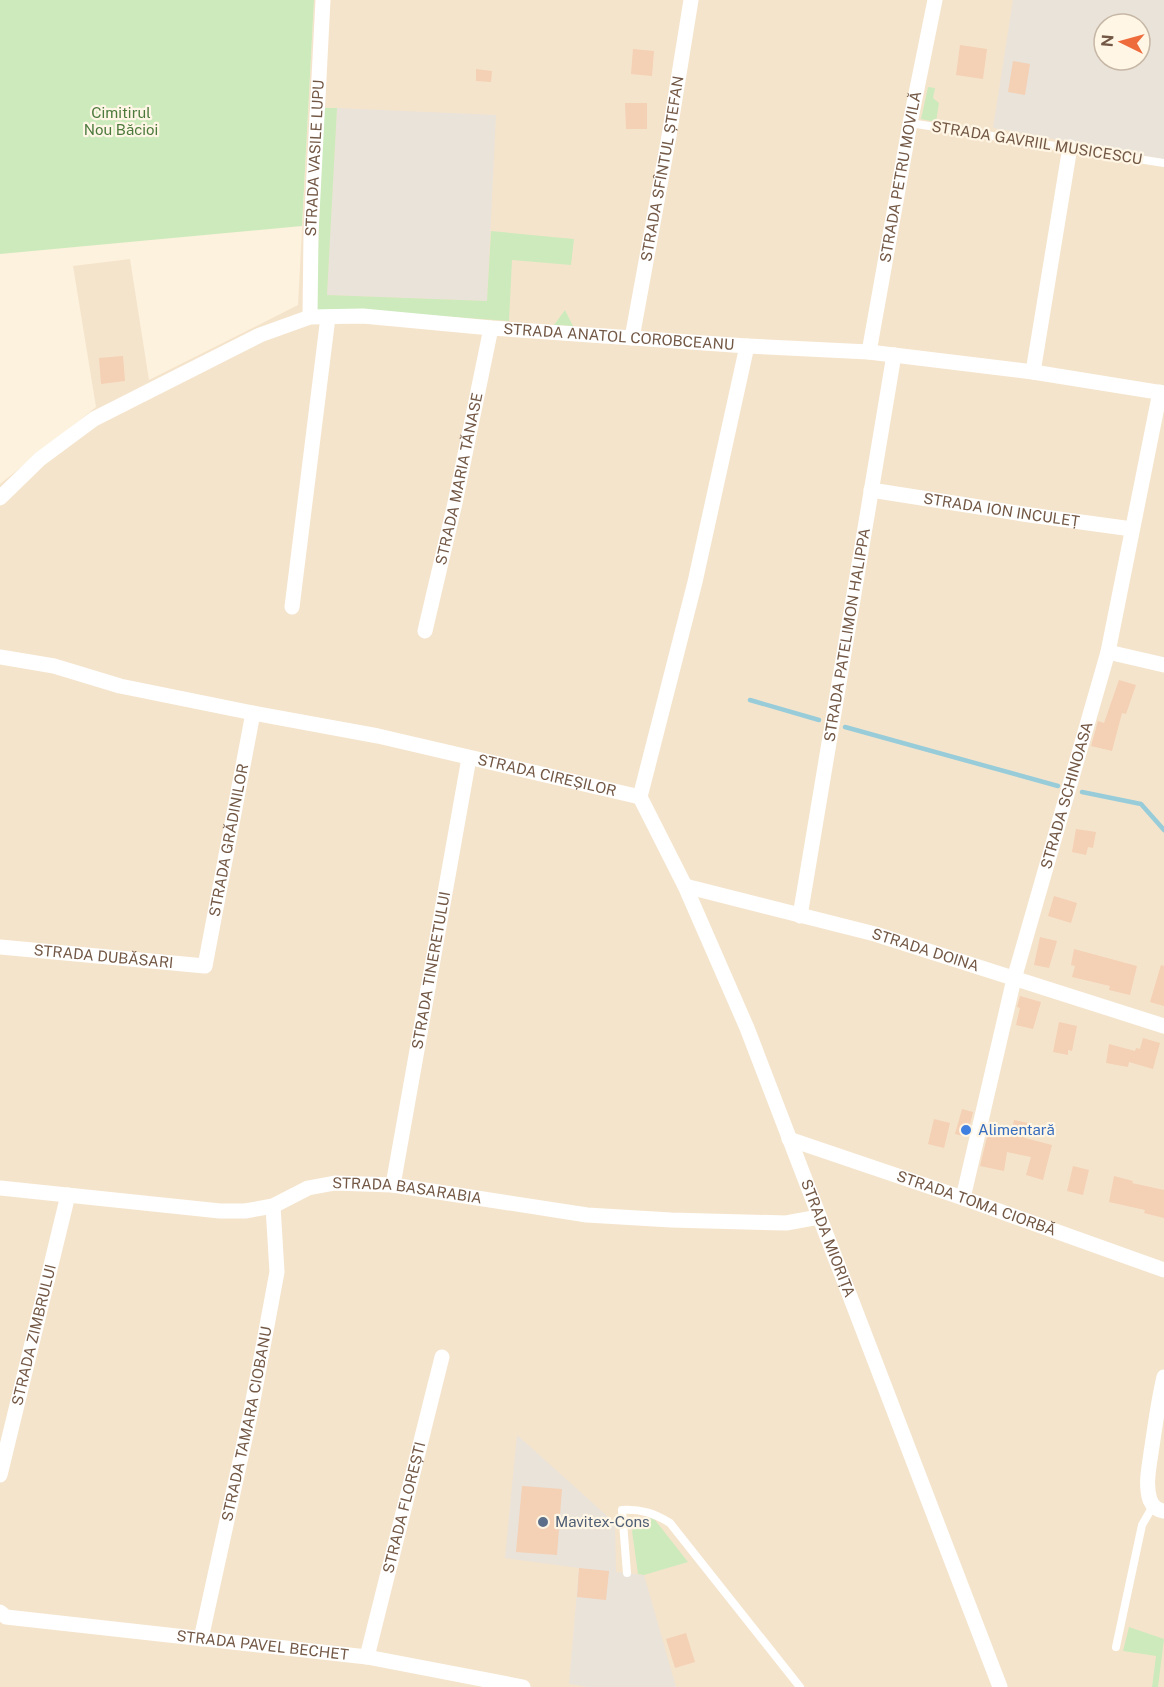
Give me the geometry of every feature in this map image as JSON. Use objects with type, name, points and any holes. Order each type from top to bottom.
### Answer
[{"type":"street","name":"STRADA VASILE LUPU","points":[[310,317],[311,233],[323,0]]},
{"type":"street","name":"STRADA SFÎNTUL ȘTEFAN","points":[[632,338],[691,0]]},
{"type":"street","name":"STRADA PETRU MOVILĂ","points":[[869,352],[910,123],[935,0]]},
{"type":"street","points":[[1033,372],[1070,147]]},
{"type":"street","name":"STRADA ANATOL COROBCEANU","points":[[0,498],[40,459],[94,419],[260,335],[310,317],[363,316],[491,328],[869,352],[1033,372],[1162,392]]},
{"type":"street","points":[[292,607],[328,317]]},
{"type":"street","name":"STRADA MARIA TĂNASE","points":[[425,631],[455,503],[491,328]]},
{"type":"street","points":[[640,797],[695,582],[747,346]]},
{"type":"street","name":"STRADA PATELIMON HALIPPA","points":[[800,916],[894,355]]},
{"type":"street","name":"STRADA SCHINOASA","points":[[963,1198],[1014,979],[1108,652],[1162,392]]},
{"type":"street","name":"STRADA ION INCULEȚ","points":[[871,490],[1132,529]]},
{"type":"street","points":[[1108,652],[1164,665]]},
{"type":"street","name":"STRADA CIREȘILOR","points":[[0,657],[54,666],[120,687],[378,736],[640,797]]},
{"type":"street","name":"STRADA GRĂDINILOR","points":[[205,966],[253,714]]},
{"type":"street","name":"STRADA TINERETULUI","points":[[393,1185],[469,758]]},
{"type":"street","name":"STRADA MIORIȚA","points":[[640,797],[685,886],[747,1028],[1000,1687]]},
{"type":"street","name":"STRADA DOINA","points":[[685,886],[875,934],[1164,1026]]},
{"type":"street","name":"STRADA DUBĂSARI","points":[[0,947],[205,966]]},
{"type":"street","name":"STRADA TOMA CIORBĂ","points":[[789,1139],[1164,1270]]},
{"type":"street","name":"STRADA BASARABIA","points":[[0,1188],[220,1211],[245,1211],[273,1206],[308,1188],[335,1183],[393,1185],[586,1215],[786,1223],[819,1217]]},
{"type":"street","name":"STRADA ZIMBRULUI","points":[[0,1475],[68,1195]]},
{"type":"street","name":"STRADA TAMARA CIOBANU","points":[[201,1639],[251,1411],[277,1272],[273,1206]]},
{"type":"street","name":"STRADA FLOREȘTI","points":[[367,1658],[442,1357]]},
{"type":"street","points":[[1159,1509],[1149,1498],[1148,1482],[1157,1409],[1164,1377]]},
{"type":"street","name":"STRADA PAVEL BECHET","points":[[0,1612],[6,1617],[367,1658],[523,1687]]},
{"type":"lane","name":"STRADA GAVRIIL MUSICESCU","points":[[910,123],[1164,163]]},
{"type":"lane","points":[[1116,1647],[1142,1525],[1159,1509]]},
{"type":"lane","points":[[627,1573],[622,1510],[642,1510],[655,1514],[670,1523],[800,1687]]},
{"type":"shaded area","points":[[314,0],[1164,0],[1164,1687],[0,1687],[0,484],[96,407],[73,266],[130,259],[149,380],[298,305]]},
{"type":"shaded area","points":[[1013,0],[1164,0],[1164,159],[993,128]]},
{"type":"shaded area","points":[[337,108],[496,115],[487,301],[327,295]]},
{"type":"shaded area","points":[[517,1435],[615,1523],[616,1572],[644,1575],[676,1687],[588,1687],[569,1684],[579,1568],[505,1558]]},
{"type":"green space","name":"Cimitirul Nou Băcioi","points":[[0,0],[314,0],[302,226],[0,254]]},
{"type":"green space","points":[[928,87],[935,88],[933,98],[939,103],[936,122],[921,119]]},
{"type":"green space","points":[[323,108],[337,108],[327,295],[487,301],[491,231],[574,239],[571,265],[512,260],[509,321],[371,311],[316,310]]},
{"type":"green space","points":[[565,310],[573,326],[554,325]]},
{"type":"green space","points":[[641,1519],[655,1520],[688,1562],[644,1575],[638,1574],[632,1531]]},
{"type":"green space","points":[[1129,1627],[1164,1639],[1158,1687],[1152,1687],[1156,1656],[1123,1651]]},
{"type":"building","points":[[960,45],[987,49],[983,79],[956,75]]},
{"type":"building","points":[[633,49],[654,51],[652,76],[631,74]]},
{"type":"building","points":[[1013,61],[1030,64],[1025,95],[1008,92]]},
{"type":"building","points":[[476,69],[492,71],[491,82],[476,81]]},
{"type":"building","points":[[625,103],[647,103],[647,129],[626,129]]},
{"type":"building","points":[[123,356],[125,381],[101,384],[99,358]]},
{"type":"building","points":[[1119,680],[1136,685],[1126,714],[1122,713],[1112,751],[1091,746],[1098,721],[1104,723]]},
{"type":"building","points":[[1076,829],[1096,832],[1093,848],[1088,847],[1086,855],[1072,852]]},
{"type":"building","points":[[1054,896],[1077,903],[1071,923],[1048,916]]},
{"type":"building","points":[[1040,937],[1057,941],[1049,968],[1034,965]]},
{"type":"building","points":[[1074,949],[1137,966],[1130,995],[1109,990],[1110,986],[1072,977],[1075,966],[1071,965]]},
{"type":"building","points":[[1161,965],[1164,966],[1164,1006],[1150,1002]]},
{"type":"building","points":[[1020,996],[1041,1002],[1033,1029],[1016,1025]]},
{"type":"building","points":[[1059,1022],[1077,1026],[1072,1051],[1068,1050],[1068,1055],[1053,1052]]},
{"type":"building","points":[[1143,1038],[1160,1043],[1153,1069],[1129,1062],[1128,1067],[1106,1063],[1109,1044],[1135,1051],[1136,1048],[1140,1049]]},
{"type":"building","points":[[962,1109],[973,1112],[967,1137],[955,1134]]},
{"type":"building","points":[[934,1119],[950,1123],[944,1148],[928,1144]]},
{"type":"building","points":[[1014,1120],[1028,1123],[1025,1138],[1052,1145],[1043,1180],[1026,1175],[1031,1157],[1007,1152],[1004,1171],[980,1166],[989,1129],[1011,1133]]},
{"type":"building","points":[[1073,1166],[1089,1170],[1083,1195],[1067,1191]]},
{"type":"building","points":[[1114,1176],[1133,1181],[1132,1183],[1164,1190],[1164,1218],[1144,1213],[1145,1210],[1109,1202]]},
{"type":"building","points":[[522,1486],[562,1489],[557,1555],[516,1552]]},
{"type":"building","points":[[579,1568],[609,1571],[606,1600],[577,1597]]},
{"type":"building","points":[[686,1633],[695,1662],[675,1668],[666,1639]]},
{"type":"waterway","points":[[750,700],[819,720]]},
{"type":"waterway","points":[[845,727],[1058,786]]},
{"type":"waterway","points":[[1082,792],[1141,804],[1164,830]]},
{"type":"place","name":"Alimentară","points":[[966,1130]]},
{"type":"place","name":"Mavitex-Cons","points":[[543,1522]]}]
